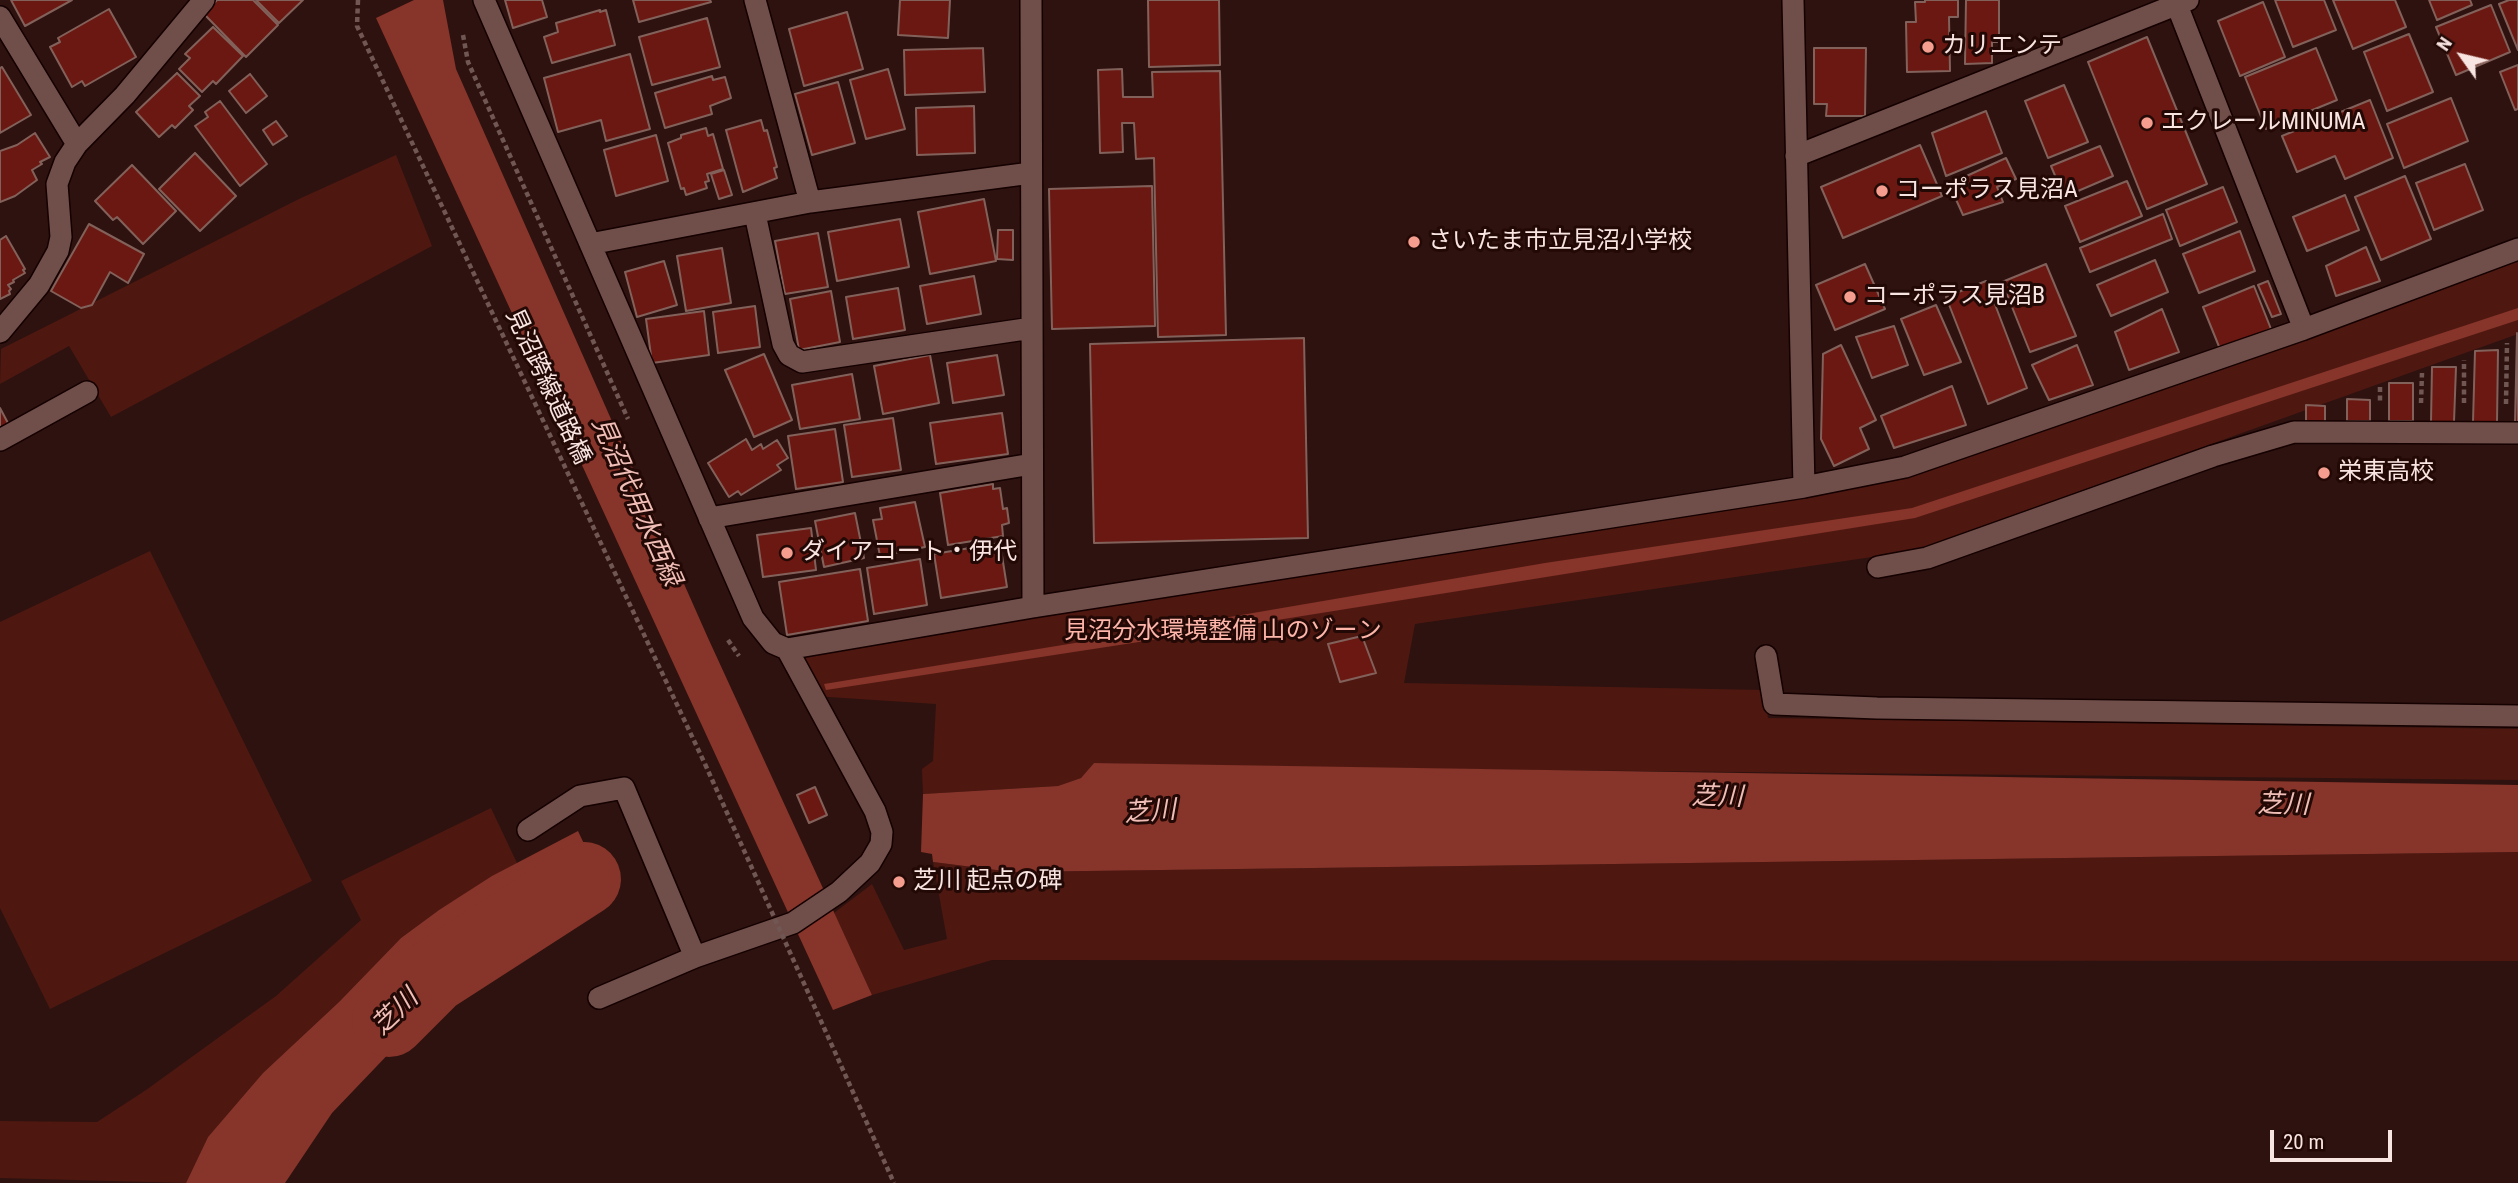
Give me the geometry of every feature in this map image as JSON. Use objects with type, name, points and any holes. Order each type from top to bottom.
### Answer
[{"type":"street","points":[[0,332],[39,285],[58,251],[61,237],[57,184],[65,162],[77,144],[125,95],[204,0]]},
{"type":"street","points":[[484,0],[753,618],[773,643],[788,649],[1033,607],[1804,487],[1916,463],[2304,329],[2518,249]]},
{"type":"street","points":[[755,0],[810,202]]},
{"type":"street","points":[[1031,0],[1033,607]]},
{"type":"street","points":[[1793,0],[1804,487]]},
{"type":"street","points":[[1796,156],[2179,2],[2304,329]]},
{"type":"street","points":[[0,17],[77,144]]},
{"type":"street","points":[[590,244],[810,202],[1031,173]]},
{"type":"street","points":[[755,214],[782,344],[789,355],[802,362],[1032,328]]},
{"type":"street","points":[[0,440],[88,392]]},
{"type":"street","points":[[1878,567],[1927,558],[2213,456],[2294,432],[2512,433]]},
{"type":"street","points":[[709,517],[1032,464]]},
{"type":"street","points":[[599,998],[695,957],[793,923],[839,892],[870,863],[881,844],[882,832],[874,811],[788,649]]},
{"type":"street","points":[[1766,656],[1774,704],[1877,708],[2518,716]]},
{"type":"street","points":[[528,830],[580,796],[624,788],[695,957]]},
{"type":"path","name":"見沼跨線道路橋","points":[[358,0],[357,26],[705,764],[894,1183]]},
{"type":"path","points":[[2507,343],[2512,433]]},
{"type":"path","points":[[2463,432],[2464,360]]},
{"type":"green space","points":[[396,155],[432,246],[111,417],[69,346],[0,384],[1,349],[301,198]]},
{"type":"green space","name":"見沼分水環境整備 山のゾーン","points":[[2518,249],[2518,334],[1913,551],[1415,624],[1404,683],[1764,690],[1768,718],[2518,729],[2518,780],[1253,767],[1094,763],[1081,778],[1058,786],[923,794],[922,769],[933,761],[936,704],[813,696],[787,649],[1905,467]]},
{"type":"green space","points":[[150,551],[312,881],[50,1009],[0,908],[0,622]]},
{"type":"green space","points":[[491,808],[517,863],[439,910],[401,938],[339,1002],[263,1073],[208,1137],[186,1183],[0,1178],[0,1121],[97,1122],[276,996],[361,920],[341,881]]},
{"type":"green space","points":[[2518,852],[2518,961],[992,960],[872,995],[834,913],[872,884],[904,950],[947,939],[933,862],[1012,872]]},
{"type":"water","name":"見沼代用水西緑","points":[[414,0],[443,0],[456,69],[708,638],[872,995],[833,1010],[376,18]]},
{"type":"water","points":[[2518,308],[2518,320],[1915,518],[826,690],[824,684],[1545,563],[1912,508]]},
{"type":"water","points":[[1094,763],[2518,785],[2518,852],[1012,872],[933,862],[932,854],[921,852],[923,794],[1058,786],[1081,778]]},
{"type":"water","points":[[578,831],[612,903],[482,981],[397,1045],[332,1113],[285,1183],[186,1183],[208,1137],[263,1073],[339,1002],[401,938],[492,876]],"holes":[[[494,906],[500,911],[511,907],[518,927],[489,951],[455,957],[437,953],[448,929]]]},
{"type":"building","points":[[11,0],[72,0],[25,26]]},
{"type":"building","points":[[217,0],[253,0],[278,25],[246,57],[204,14]]},
{"type":"building","points":[[256,0],[303,0],[279,23]]},
{"type":"building","points":[[505,0],[542,0],[547,17],[513,28]]},
{"type":"building","points":[[633,0],[710,0],[711,2],[639,22]]},
{"type":"building","points":[[900,0],[950,0],[948,38],[898,35]]},
{"type":"building","points":[[1148,0],[1219,0],[1220,65],[1149,67]]},
{"type":"building","name":"カリエンテ","points":[[1958,0],[1958,17],[1949,17],[1950,71],[1907,72],[1906,22],[1916,22],[1915,2]]},
{"type":"building","points":[[1966,0],[1999,0],[1999,42],[1992,42],[1992,63],[1965,64]]},
{"type":"building","points":[[2275,0],[2324,0],[2336,30],[2293,47]]},
{"type":"building","points":[[2333,0],[2395,0],[2406,27],[2353,49]]},
{"type":"building","points":[[2429,0],[2470,0],[2472,5],[2437,20]]},
{"type":"building","points":[[2518,0],[2518,50],[2499,4]]},
{"type":"building","points":[[2263,2],[2285,57],[2240,76],[2218,21]]},
{"type":"building","points":[[2491,5],[2510,52],[2456,75],[2436,27]]},
{"type":"building","points":[[109,9],[136,57],[85,86],[82,81],[72,87],[50,47],[60,42],[58,38]]},
{"type":"building","points":[[606,10],[615,45],[552,63],[544,37],[558,32],[556,23]]},
{"type":"building","points":[[847,12],[863,69],[804,86],[789,29]]},
{"type":"building","points":[[707,18],[720,67],[652,85],[639,37]]},
{"type":"building","points":[[213,27],[243,56],[216,84],[213,81],[202,92],[179,69],[190,58],[185,54]]},
{"type":"building","points":[[2409,34],[2433,92],[2387,111],[2364,52]]},
{"type":"building","name":"エクレールMINUMA","points":[[2147,37],[2207,184],[2147,209],[2088,62]]},
{"type":"building","points":[[983,48],[985,92],[905,95],[904,50]]},
{"type":"building","points":[[1814,48],[1866,48],[1865,116],[1826,116],[1827,104],[1814,104]]},
{"type":"building","points":[[2316,48],[2337,100],[2266,129],[2245,77]]},
{"type":"building","points":[[630,54],[650,129],[606,141],[601,120],[558,132],[544,78]]},
{"type":"building","points":[[2518,65],[2518,109],[2515,110],[2500,72]]},
{"type":"building","points":[[2,67],[31,115],[0,133],[0,68]]},
{"type":"building","points":[[888,69],[905,129],[866,139],[850,80]]},
{"type":"building","points":[[1122,69],[1123,97],[1153,97],[1152,72],[1220,71],[1226,335],[1158,337],[1154,158],[1136,159],[1134,123],[1122,123],[1123,152],[1100,153],[1098,70]]},
{"type":"building","points":[[177,73],[200,96],[189,106],[193,110],[175,128],[172,125],[159,137],[136,112]]},
{"type":"building","points":[[250,74],[267,96],[246,113],[229,91]]},
{"type":"building","points":[[712,76],[713,80],[725,77],[731,98],[710,106],[712,114],[665,128],[655,93]]},
{"type":"building","points":[[838,82],[855,143],[812,155],[795,94]]},
{"type":"building","points":[[2064,85],[2088,142],[2048,158],[2025,101]]},
{"type":"building","points":[[2451,98],[2468,141],[2404,168],[2387,124]]},
{"type":"building","points":[[2370,100],[2393,158],[2345,179],[2335,156],[2297,172],[2282,136]]},
{"type":"building","points":[[220,101],[267,164],[240,186],[195,126],[208,117],[205,112]]},
{"type":"building","points":[[974,106],[975,153],[917,155],[916,108]]},
{"type":"building","points":[[1986,111],[2002,153],[1946,176],[1932,133]]},
{"type":"building","points":[[761,120],[764,131],[767,130],[777,167],[774,168],[777,178],[743,192],[726,130]]},
{"type":"building","points":[[276,121],[287,136],[273,145],[263,130]]},
{"type":"building","points":[[706,128],[708,136],[713,134],[723,169],[707,174],[707,188],[686,195],[684,188],[681,189],[668,143],[681,138],[681,135]]},
{"type":"building","points":[[35,133],[50,157],[32,170],[37,180],[15,196],[0,202],[0,151],[17,145]]},
{"type":"building","points":[[656,135],[668,181],[616,196],[604,150]]},
{"type":"building","name":"コーポラス見沼A","points":[[1920,145],[1942,196],[1843,238],[1821,187]]},
{"type":"building","points":[[2100,146],[2113,176],[2064,197],[2051,166]]},
{"type":"building","points":[[195,153],[236,196],[200,231],[159,189]]},
{"type":"building","points":[[2006,158],[2016,179],[1997,187],[2003,202],[1963,215],[1949,184]]},
{"type":"building","points":[[2465,164],[2483,210],[2434,230],[2416,183]]},
{"type":"building","points":[[132,165],[176,211],[143,244],[117,217],[113,220],[95,201]]},
{"type":"building","points":[[724,170],[732,195],[719,199],[711,174]]},
{"type":"building","points":[[2405,176],[2431,239],[2381,260],[2355,197]]},
{"type":"building","points":[[2127,181],[2142,216],[2080,242],[2065,206]]},
{"type":"building","points":[[1152,186],[1155,326],[1052,329],[1049,189]]},
{"type":"building","points":[[2223,187],[2237,222],[2180,246],[2166,210]]},
{"type":"building","points":[[2345,195],[2359,230],[2307,251],[2293,217]]},
{"type":"building","points":[[984,199],[996,261],[930,274],[918,212]]},
{"type":"building","points":[[2163,214],[2172,239],[2090,272],[2080,248]]},
{"type":"building","points":[[900,219],[909,267],[837,281],[828,232]]},
{"type":"building","points":[[89,224],[144,254],[128,283],[110,272],[92,305],[81,308],[51,291]]},
{"type":"building","points":[[998,230],[1013,230],[1013,260],[997,259]]},
{"type":"building","points":[[2240,231],[2255,271],[2199,293],[2183,254]]},
{"type":"building","points":[[818,233],[828,287],[785,294],[775,241]]},
{"type":"building","points":[[6,236],[25,273],[8,285],[10,294],[0,299],[0,240]]},
{"type":"building","points":[[2366,247],[2380,281],[2336,296],[2326,266]]},
{"type":"building","points":[[722,248],[731,303],[686,311],[677,256]]},
{"type":"building","points":[[2155,260],[2168,292],[2111,316],[2097,285]]},
{"type":"building","points":[[664,261],[677,305],[637,317],[625,272]]},
{"type":"building","name":"コーポラス見沼B","points":[[1865,264],[1885,309],[1835,330],[1816,285]]},
{"type":"building","points":[[2046,264],[2076,336],[2030,352],[2002,282]]},
{"type":"building","points":[[974,276],[981,314],[927,324],[920,286]]},
{"type":"building","points":[[1986,281],[2027,388],[1988,404],[1946,297]]},
{"type":"building","points":[[2268,281],[2281,314],[2272,317],[2258,285]]},
{"type":"building","points":[[2254,286],[2271,329],[2220,349],[2203,307]]},
{"type":"building","points":[[898,288],[905,330],[853,339],[846,297]]},
{"type":"building","points":[[831,291],[840,342],[799,350],[790,299]]},
{"type":"building","points":[[1936,305],[1961,362],[1924,375],[1901,319]]},
{"type":"building","points":[[755,306],[760,347],[718,353],[713,312]]},
{"type":"building","points":[[2162,309],[2179,352],[2129,370],[2115,332]]},
{"type":"building","points":[[704,311],[709,355],[652,363],[646,319]]},
{"type":"building","points":[[1894,326],[1908,365],[1872,378],[1856,337]]},
{"type":"building","points":[[2517,333],[2518,423],[2515,423]]},
{"type":"building","points":[[1304,338],[1308,538],[1094,543],[1090,344]]},
{"type":"building","points":[[1841,345],[1876,420],[1860,428],[1869,449],[1834,466],[1821,439],[1823,354]]},
{"type":"building","points":[[2077,345],[2093,385],[2049,400],[2032,365]]},
{"type":"building","points":[[2498,350],[2497,422],[2473,422],[2475,351]]},
{"type":"building","points":[[764,354],[792,420],[754,437],[725,370]]},
{"type":"building","points":[[930,355],[939,403],[883,414],[874,366]]},
{"type":"building","points":[[997,355],[1004,395],[953,403],[947,363]]},
{"type":"building","points":[[2432,367],[2456,367],[2454,422],[2431,422]]},
{"type":"building","points":[[852,374],[860,419],[800,429],[792,385]]},
{"type":"building","points":[[2389,383],[2413,383],[2413,421],[2389,421]]},
{"type":"building","points":[[1952,386],[1966,425],[1894,448],[1881,416]]},
{"type":"building","points":[[2347,399],[2370,400],[2370,421],[2347,421]]},
{"type":"building","points":[[2306,405],[2325,406],[2325,423],[2306,423]]},
{"type":"building","points":[[0,408],[9,425],[0,430]]},
{"type":"building","points":[[1002,413],[1008,454],[936,464],[930,423]]},
{"type":"building","points":[[893,418],[901,470],[852,477],[844,425]]},
{"type":"building","points":[[835,429],[843,482],[796,489],[788,436]]},
{"type":"building","points":[[746,439],[752,450],[761,444],[763,449],[777,440],[788,458],[777,465],[781,470],[741,495],[738,491],[729,497],[708,463]]},
{"type":"building","points":[[993,484],[993,489],[1000,488],[1003,509],[1007,508],[1009,523],[1002,525],[1003,536],[948,545],[940,493]]},
{"type":"building","points":[[915,502],[925,547],[880,556],[873,520],[882,519],[880,508]]},
{"type":"building","points":[[855,513],[864,558],[824,567],[815,521]]},
{"type":"building","name":"ダイアコート・伊代","points":[[811,528],[816,570],[763,577],[757,535]]},
{"type":"building","points":[[1000,543],[1007,587],[941,598],[934,554]]},
{"type":"building","points":[[920,559],[927,605],[874,614],[867,568]]},
{"type":"building","points":[[860,569],[868,621],[787,635],[779,582]]},
{"type":"building","points":[[1362,636],[1376,673],[1340,682],[1328,644]]},
{"type":"building","points":[[815,787],[827,815],[809,823],[797,795]]},
{"type":"waterway","name":"芝川","points":[[389,1020],[432,977],[584,879]]},
{"type":"place","name":"カリエンテ","points":[[1928,47]]},
{"type":"place","name":"エクレールMINUMA","points":[[2147,123]]},
{"type":"place","name":"コーポラス見沼A","points":[[1882,191]]},
{"type":"place","name":"さいたま市立見沼小学校","points":[[1414,242]]},
{"type":"place","name":"コーポラス見沼B","points":[[1850,297]]},
{"type":"place","name":"栄東高校","points":[[2324,473]]},
{"type":"place","name":"ダイアコート・伊代","points":[[787,553]]},
{"type":"place","name":"芝川 起点の碑","points":[[899,882]]}]
